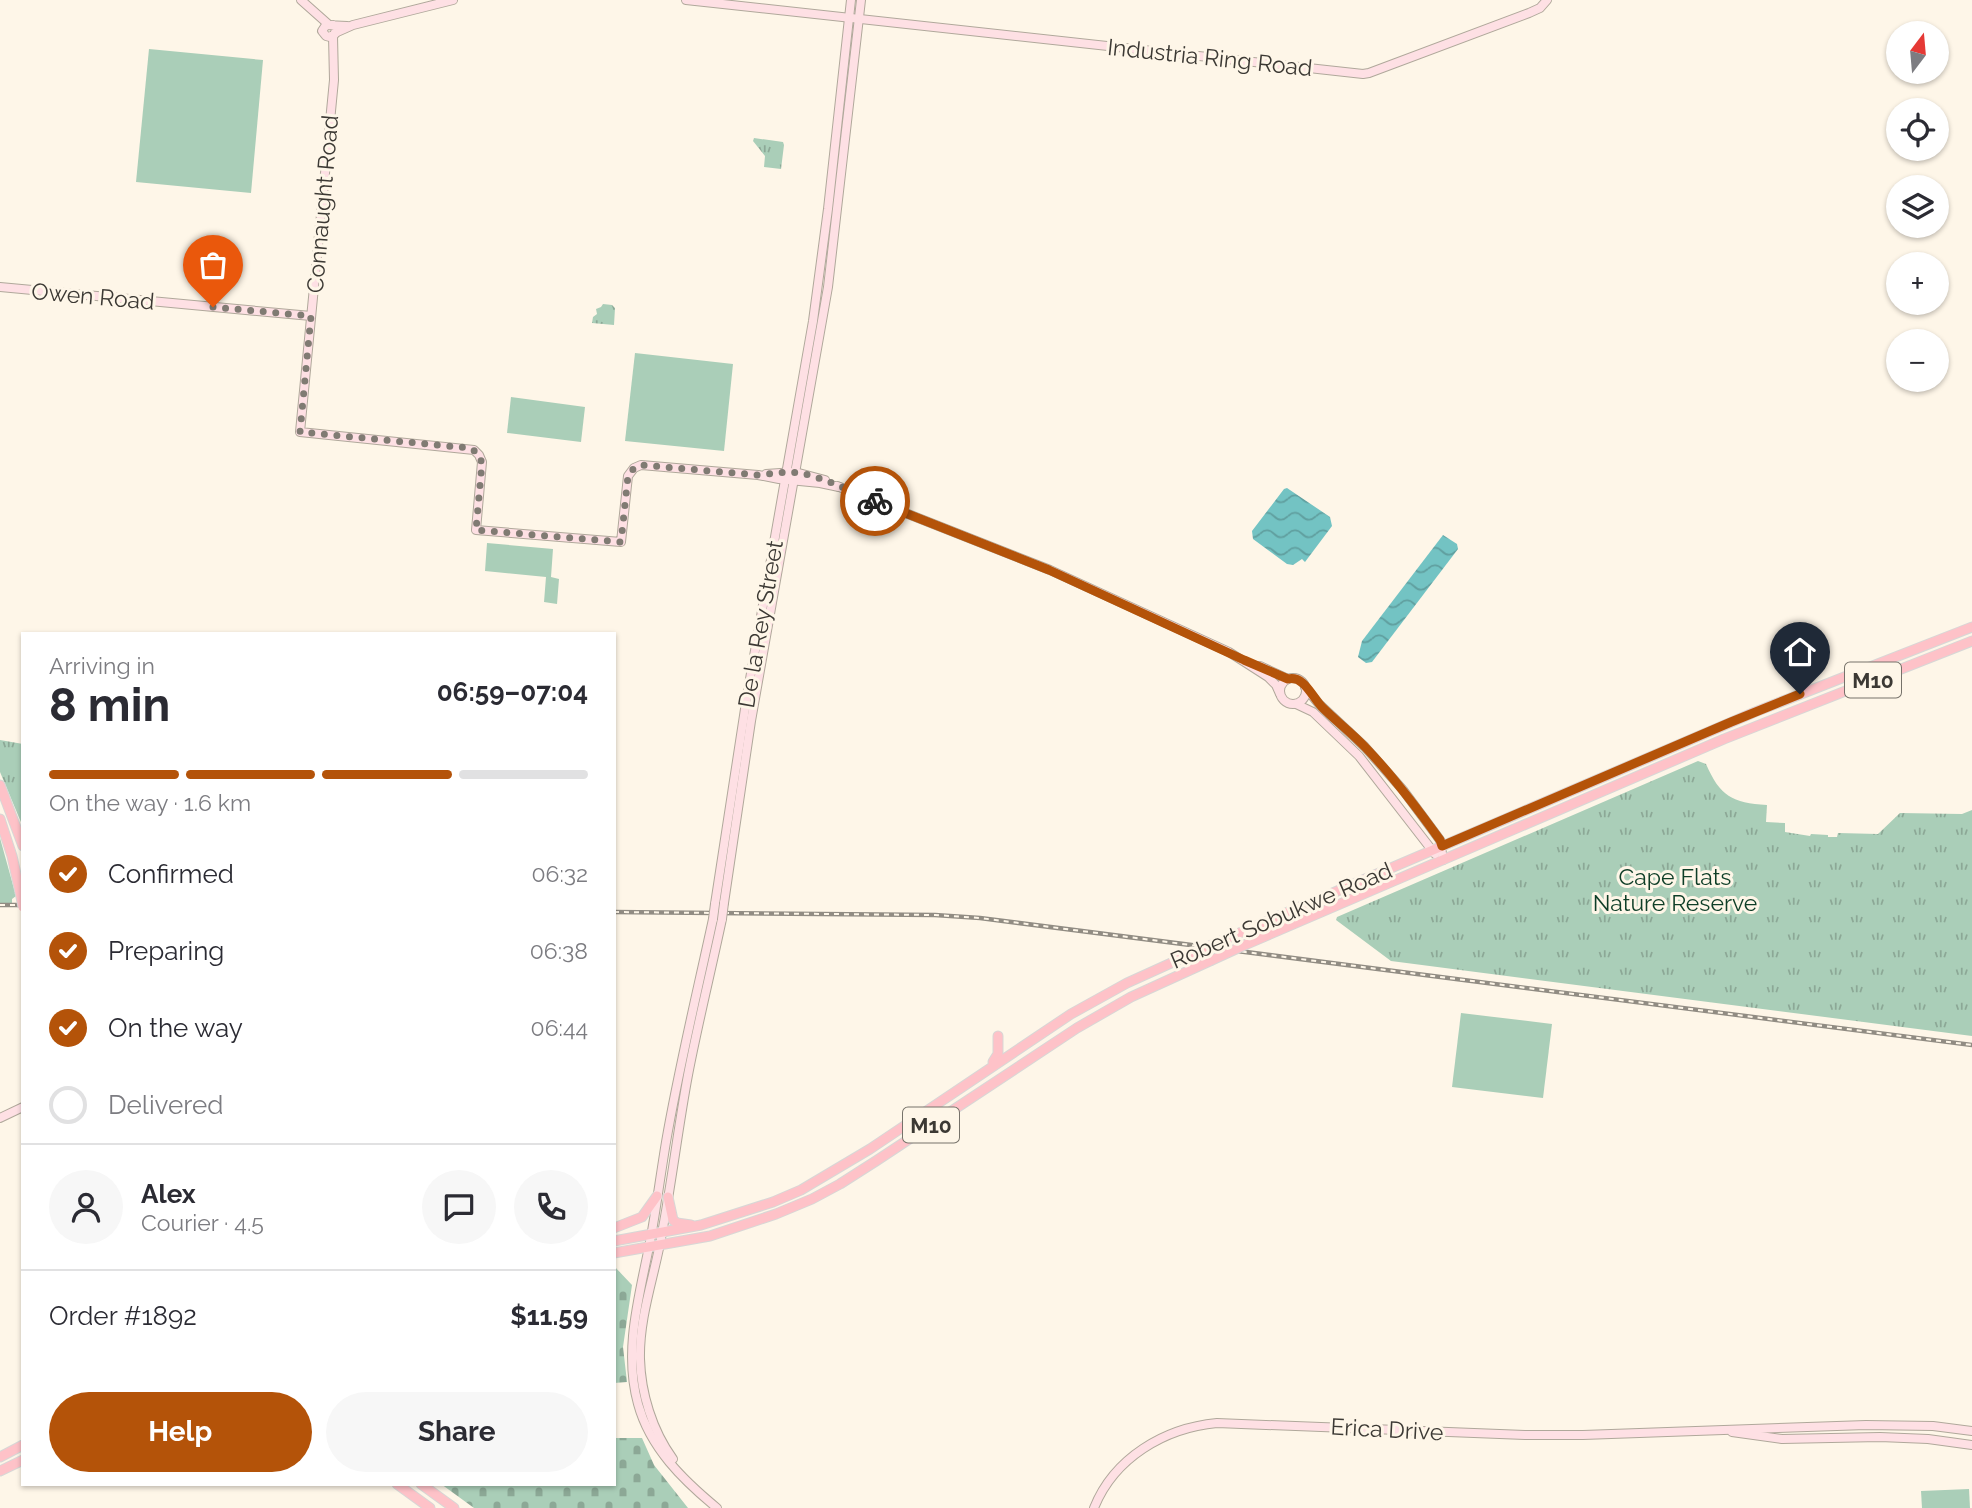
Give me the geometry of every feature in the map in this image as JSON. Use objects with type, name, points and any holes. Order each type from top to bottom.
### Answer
[{"type":"main road","name":"Robert Sobukwe Road","points":[[616,1241],[701,1225],[773,1202],[811,1185],[870,1149],[1053,1025],[1144,975],[1755,712],[1972,627]]},
{"type":"main road","name":"Robert Sobukwe Road","points":[[616,1253],[710,1236],[776,1214],[832,1189],[1085,1023],[1148,988],[1724,739],[1972,641]]},
{"type":"main road","points":[[0,785],[21,841]]},
{"type":"main road","points":[[0,819],[21,897]]},
{"type":"main road","points":[[984,1071],[996,1058],[998,1036]]},
{"type":"main road","points":[[616,1227],[642,1217],[657,1196]]},
{"type":"main road","points":[[668,1197],[674,1222],[701,1225]]},
{"type":"main road","points":[[0,1457],[21,1446]]},
{"type":"main road","points":[[0,1471],[21,1461]]},
{"type":"main road","points":[[400,1486],[430,1508]]},
{"type":"main road","points":[[424,1486],[454,1508]]},
{"type":"street","points":[[304,3],[330,31],[453,0]]},
{"type":"street","name":"Industria Ring Road","points":[[686,0],[1366,74],[1529,13],[1540,8],[1547,0]]},
{"type":"street","name":"De la Rey Street","points":[[851,0],[854,18]]},
{"type":"street","name":"De la Rey Street","points":[[693,1486],[657,1432],[647,1402],[640,1356],[642,1326],[663,1233],[790,476],[829,274],[854,18],[860,0]]},
{"type":"street","name":"Connaught Road","points":[[330,31],[334,79],[300,432],[469,448],[479,455],[482,463],[476,530],[621,542],[628,476],[636,466],[790,476]]},
{"type":"street","name":"Owen Road","points":[[0,287],[311,316]]},
{"type":"street","points":[[790,476],[811,475],[1049,570],[1244,660],[1288,679],[1298,679],[1403,790],[1440,840],[1442,860]]},
{"type":"street","points":[[1244,660],[1272,680],[1286,702],[1312,712],[1336,732],[1359,756],[1431,850],[1442,860]]},
{"type":"street","points":[[1280,695],[1281,685],[1288,679]]},
{"type":"street","points":[[1296,704],[1304,697],[1305,687]]},
{"type":"street","points":[[1392,798],[1403,790]]},
{"type":"street","name":"De la Rey Street","points":[[693,1486],[678,1473],[653,1441],[637,1401],[632,1366],[632,1339],[675,1094],[717,919]]},
{"type":"street","points":[[0,1118],[21,1108]]},
{"type":"street","name":"Erica Drive","points":[[1094,1508],[1118,1470],[1144,1447],[1178,1430],[1209,1423],[1536,1435],[1866,1425],[1933,1426],[1972,1431]]},
{"type":"street","name":"Erica Drive","points":[[1715,1430],[1782,1438],[1880,1437],[1972,1444]]},
{"type":"street","points":[[693,1486],[717,1508]]},
{"type":"green space","points":[[149,49],[263,60],[251,193],[136,182]]},
{"type":"green space","points":[[754,138],[783,142],[781,169],[764,167],[765,156],[753,141]]},
{"type":"green space","points":[[603,304],[615,308],[614,325],[592,323],[597,314],[596,309]]},
{"type":"green space","points":[[635,353],[733,364],[724,451],[625,441]]},
{"type":"green space","points":[[511,397],[585,407],[581,442],[507,433]]},
{"type":"green space","points":[[487,543],[553,549],[551,577],[559,579],[557,604],[544,602],[546,577],[485,571]]},
{"type":"green space","points":[[0,740],[21,744],[21,822],[0,772]]},
{"type":"green space","name":"Cape Flats Nature Reserve","points":[[1698,761],[1706,764],[1722,791],[1729,796],[1736,800],[1767,805],[1766,822],[1785,823],[1785,832],[1828,837],[1837,837],[1838,833],[1878,834],[1900,813],[1962,814],[1972,810],[1972,1036],[1391,961],[1336,920],[1337,917]]},
{"type":"green space","points":[[0,838],[16,896],[12,903],[0,903]]},
{"type":"green space","points":[[1461,1013],[1552,1024],[1543,1098],[1452,1087]]},
{"type":"green space","points":[[616,1268],[632,1285],[623,1347],[627,1382],[616,1383]]},
{"type":"green space","points":[[616,1438],[642,1438],[654,1465],[688,1508],[474,1508],[444,1486],[616,1486]]},
{"type":"green space","points":[[1969,1489],[1970,1508],[1922,1508],[1921,1491]]},
{"type":"water","points":[[1287,488],[1330,517],[1332,526],[1305,562],[1302,559],[1293,565],[1287,564],[1253,539],[1252,531]]},
{"type":"water","points":[[1443,535],[1457,544],[1458,549],[1372,662],[1366,663],[1358,657],[1362,641]]},
{"type":"railway","points":[[0,905],[21,905]]},
{"type":"railway","points":[[616,912],[935,915],[980,918],[1972,1045]]},
{"type":"way so far","points":[[213,307],[311,316],[300,432],[469,448],[476,451],[482,463],[476,530],[621,542],[628,476],[636,466],[641,465],[758,475],[802,473],[875,501]]},
{"type":"route","points":[[875,501],[1049,570],[1244,660],[1288,679],[1300,680],[1325,710],[1390,774],[1442,846],[1800,694]]}]
